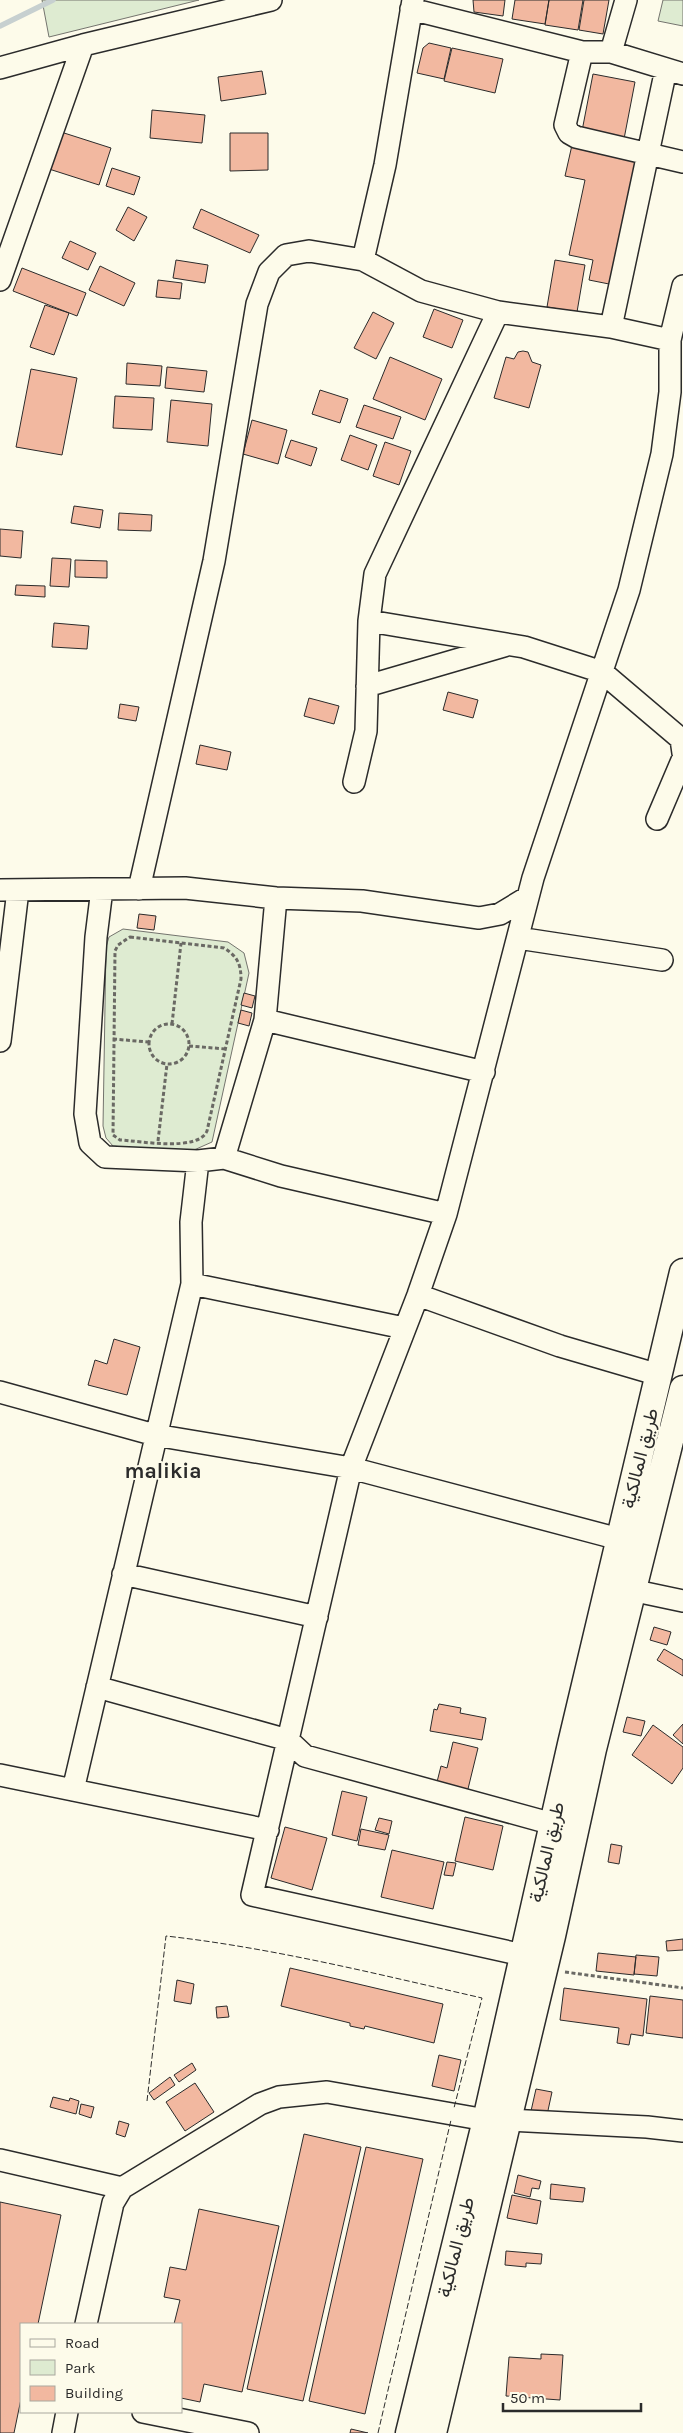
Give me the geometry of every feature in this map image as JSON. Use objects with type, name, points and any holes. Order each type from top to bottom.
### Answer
[{"type":"main road","name":"طريق المالكية","points":[[433,2433],[534,1940],[582,1746],[619,1539],[683,1272]]},
{"type":"main road","name":"طريق المالكية","points":[[409,2433],[497,2120],[544,1970],[534,1940],[553,1824],[582,1746],[675,1453],[683,1389]]},
{"type":"street","points":[[0,68],[83,45],[271,0]]},
{"type":"street","points":[[611,52],[626,0]]},
{"type":"street","points":[[363,260],[385,166],[412,5],[582,52],[611,52],[674,72],[646,155],[611,328]]},
{"type":"street","points":[[0,280],[83,45]]},
{"type":"street","points":[[582,52],[565,126],[569,133],[576,138],[683,162]]},
{"type":"street","points":[[139,889],[214,561],[257,304],[269,272],[286,255],[309,251],[363,260],[421,291],[498,312],[611,328],[670,340]]},
{"type":"street","points":[[534,1940],[252,1895],[351,1468],[418,1295],[446,1214],[528,897],[630,590],[662,454],[670,392],[670,340],[683,286]]},
{"type":"street","points":[[354,782],[366,731],[369,621],[375,574],[498,312]]},
{"type":"street","points":[[369,621],[510,645],[602,672],[681,739],[683,753]]},
{"type":"street","points":[[367,686],[510,645]]},
{"type":"street","points":[[658,818],[683,758]]},
{"type":"street","points":[[0,1041],[9,890],[185,888],[276,898],[362,901],[478,918],[500,914],[528,897]]},
{"type":"street","points":[[102,889],[96,937],[85,1114],[90,1142],[105,1157],[198,1161],[224,1158],[280,1176],[446,1214]]},
{"type":"street","points":[[224,1158],[265,1020],[276,898]]},
{"type":"street","points":[[518,938],[662,960]]},
{"type":"street","points":[[265,1020],[484,1072]]},
{"type":"street","points":[[73,1790],[192,1284],[191,1222],[198,1161]]},
{"type":"street","points":[[192,1284],[404,1328]]},
{"type":"street","points":[[418,1295],[560,1346],[659,1375]]},
{"type":"street","points":[[0,1392],[155,1435],[351,1468],[619,1539]]},
{"type":"street","points":[[123,1574],[316,1617]]},
{"type":"street","points":[[631,1590],[683,1601]]},
{"type":"street","points":[[97,1687],[288,1740],[306,1756],[553,1824]]},
{"type":"street","points":[[0,1775],[268,1830]]},
{"type":"street","points":[[86,2323],[113,2203],[122,2188],[260,2104],[279,2097],[327,2092],[497,2120],[647,2127],[683,2132]]},
{"type":"street","points":[[0,2160],[122,2188]]},
{"type":"street","points":[[63,2433],[68,2413]]},
{"type":"street","points":[[148,2413],[248,2433]]},
{"type":"path","points":[[130,937],[224,948],[233,954],[238,961],[241,979],[205,1137],[201,1140],[186,1144],[120,1140],[113,1135],[113,1039],[116,948],[130,937]]},
{"type":"path","points":[[172,1024],[181,943]]},
{"type":"path","points":[[172,1024],[182,1029],[186,1034],[189,1046],[184,1057],[179,1061],[167,1064],[161,1063],[151,1054],[148,1042],[150,1036],[159,1026],[172,1024]]},
{"type":"path","points":[[113,1039],[148,1042]]},
{"type":"path","points":[[189,1046],[226,1049]]},
{"type":"path","points":[[158,1142],[167,1064]]},
{"type":"path","points":[[544,1970],[683,1988]]},
{"type":"green space","points":[[42,0],[199,0],[49,37]]},
{"type":"green space","points":[[663,0],[683,0],[683,26],[658,21]]},
{"type":"green space","points":[[123,929],[228,942],[244,953],[249,973],[212,1142],[194,1150],[175,1152],[113,1146],[106,1138],[103,1126],[106,947],[109,937]]},
{"type":"building","points":[[473,0],[505,0],[503,16],[474,12]]},
{"type":"building","points":[[515,0],[549,0],[545,24],[512,19]]},
{"type":"building","points":[[549,0],[583,0],[578,30],[545,25]]},
{"type":"building","points":[[584,0],[609,0],[603,34],[579,30]]},
{"type":"building","points":[[429,43],[451,48],[444,79],[417,73],[423,48]]},
{"type":"building","points":[[452,48],[503,59],[495,93],[444,81]]},
{"type":"building","points":[[262,71],[266,94],[221,101],[218,77]]},
{"type":"building","points":[[593,74],[635,82],[624,139],[582,131]]},
{"type":"building","points":[[152,110],[205,115],[202,143],[150,138]]},
{"type":"building","points":[[61,132],[111,148],[99,185],[49,169]]},
{"type":"building","points":[[230,133],[268,133],[268,170],[230,171]]},
{"type":"building","points":[[572,145],[642,160],[614,285],[589,280],[593,260],[569,255],[585,180],[565,176]]},
{"type":"building","points":[[112,168],[140,177],[134,195],[106,186]]},
{"type":"building","points":[[128,207],[147,217],[134,241],[116,230]]},
{"type":"building","points":[[201,209],[259,235],[250,253],[193,228]]},
{"type":"building","points":[[70,241],[96,253],[88,270],[62,258]]},
{"type":"building","points":[[176,260],[208,265],[205,283],[173,278]]},
{"type":"building","points":[[555,260],[585,265],[577,312],[547,307]]},
{"type":"building","points":[[100,266],[135,283],[124,306],[89,290]]},
{"type":"building","points":[[22,268],[86,293],[77,316],[13,291]]},
{"type":"building","points":[[158,280],[182,283],[180,299],[156,297]]},
{"type":"building","points":[[45,305],[69,313],[54,355],[30,347]]},
{"type":"building","points":[[434,309],[463,320],[452,348],[423,337]]},
{"type":"building","points":[[373,312],[394,323],[376,359],[354,348]]},
{"type":"building","points":[[518,352],[528,352],[532,362],[541,365],[529,408],[494,398],[506,357],[514,359]]},
{"type":"building","points":[[390,357],[442,379],[425,420],[373,399]]},
{"type":"building","points":[[127,363],[162,366],[160,386],[126,384]]},
{"type":"building","points":[[167,367],[207,371],[204,392],[165,388]]},
{"type":"building","points":[[31,369],[77,378],[62,455],[16,447]]},
{"type":"building","points":[[320,390],[348,399],[340,423],[312,414]]},
{"type":"building","points":[[115,396],[154,398],[152,430],[113,428]]},
{"type":"building","points":[[171,400],[212,404],[208,446],[167,442]]},
{"type":"building","points":[[364,405],[401,417],[393,439],[356,427]]},
{"type":"building","points":[[252,420],[287,430],[278,464],[243,454]]},
{"type":"building","points":[[350,435],[377,445],[368,470],[341,460]]},
{"type":"building","points":[[291,440],[317,448],[311,466],[285,457]]},
{"type":"building","points":[[385,442],[411,451],[399,485],[373,476]]},
{"type":"building","points":[[74,506],[103,510],[100,528],[71,523]]},
{"type":"building","points":[[119,513],[152,515],[151,531],[118,530]]},
{"type":"building","points":[[0,529],[23,531],[21,558],[0,556]]},
{"type":"building","points":[[52,558],[71,559],[69,587],[50,586]]},
{"type":"building","points":[[75,560],[107,561],[107,578],[75,577]]},
{"type":"building","points":[[16,585],[45,586],[45,597],[15,595]]},
{"type":"building","points":[[54,623],[89,626],[87,649],[52,647]]},
{"type":"building","points":[[448,692],[478,700],[473,718],[443,710]]},
{"type":"building","points":[[309,698],[339,706],[334,724],[304,716]]},
{"type":"building","points":[[120,704],[139,707],[136,721],[118,718]]},
{"type":"building","points":[[200,745],[231,752],[227,770],[196,764]]},
{"type":"building","points":[[139,914],[156,916],[154,930],[137,928]]},
{"type":"building","points":[[244,993],[255,996],[252,1008],[241,1005]]},
{"type":"building","points":[[241,1010],[252,1013],[249,1026],[238,1023]]},
{"type":"building","points":[[114,1339],[140,1347],[127,1395],[88,1385],[95,1360],[107,1364]]},
{"type":"building","points":[[654,1627],[671,1632],[667,1645],[650,1640]]},
{"type":"building","points":[[664,1649],[683,1660],[683,1676],[657,1660]]},
{"type":"building","points":[[439,1704],[461,1708],[460,1713],[486,1718],[482,1740],[430,1731],[434,1709],[437,1710]]},
{"type":"building","points":[[627,1717],[645,1721],[641,1736],[623,1732]]},
{"type":"building","points":[[683,1724],[683,1744],[673,1735]]},
{"type":"building","points":[[653,1725],[683,1747],[683,1768],[672,1784],[632,1755]]},
{"type":"building","points":[[453,1742],[478,1748],[467,1793],[436,1786],[441,1766],[447,1768]]},
{"type":"building","points":[[342,1791],[367,1797],[357,1841],[332,1835]]},
{"type":"building","points":[[465,1817],[503,1826],[493,1870],[455,1861]]},
{"type":"building","points":[[379,1818],[392,1821],[389,1834],[375,1830]]},
{"type":"building","points":[[285,1827],[327,1838],[312,1890],[271,1878]]},
{"type":"building","points":[[361,1829],[389,1835],[385,1850],[358,1845]]},
{"type":"building","points":[[611,1844],[622,1846],[619,1864],[608,1862]]},
{"type":"building","points":[[392,1850],[444,1862],[433,1909],[381,1897]]},
{"type":"building","points":[[447,1862],[456,1863],[453,1876],[444,1875]]},
{"type":"building","points":[[683,1939],[683,1950],[667,1951],[666,1941]]},
{"type":"building","points":[[598,1953],[636,1957],[634,1975],[596,1971]]},
{"type":"building","points":[[636,1955],[659,1957],[657,1976],[634,1974]]},
{"type":"building","points":[[290,1968],[443,2004],[434,2043],[365,2026],[364,2029],[350,2026],[350,2023],[281,2006]]},
{"type":"building","points":[[177,1980],[194,1984],[191,2004],[174,2001]]},
{"type":"building","points":[[564,1988],[647,1999],[643,2036],[631,2034],[629,2045],[617,2043],[619,2028],[560,2020]]},
{"type":"building","points":[[650,1996],[683,2000],[683,2038],[646,2033]]},
{"type":"building","points":[[227,2006],[229,2017],[217,2018],[216,2007]]},
{"type":"building","points":[[439,2055],[461,2060],[454,2091],[432,2086]]},
{"type":"building","points":[[192,2063],[196,2070],[179,2082],[174,2075]]},
{"type":"building","points":[[170,2077],[175,2085],[154,2100],[149,2093]]},
{"type":"building","points":[[195,2083],[214,2112],[185,2131],[166,2102]]},
{"type":"building","points":[[536,2089],[552,2092],[547,2115],[531,2111]]},
{"type":"building","points":[[53,2097],[69,2101],[70,2098],[79,2101],[76,2114],[50,2107]]},
{"type":"building","points":[[81,2104],[94,2107],[91,2118],[79,2114]]},
{"type":"building","points":[[119,2121],[129,2124],[125,2137],[116,2134]]},
{"type":"building","points":[[304,2134],[361,2147],[303,2401],[247,2389]]},
{"type":"building","points":[[366,2147],[423,2159],[365,2414],[309,2401]]},
{"type":"building","points":[[518,2175],[541,2181],[539,2189],[532,2188],[530,2197],[514,2193]]},
{"type":"building","points":[[551,2184],[585,2188],[583,2202],[550,2199]]},
{"type":"building","points":[[512,2195],[541,2201],[537,2224],[507,2218]]},
{"type":"building","points":[[0,2202],[61,2215],[38,2323],[20,2323],[20,2404],[14,2433],[0,2433]]},
{"type":"building","points":[[199,2209],[279,2226],[242,2392],[204,2384],[200,2402],[182,2398],[182,2323],[174,2323],[180,2300],[164,2297],[170,2267],[186,2270]]},
{"type":"building","points":[[506,2251],[542,2254],[541,2264],[526,2263],[526,2267],[505,2265]]},
{"type":"building","points":[[541,2354],[563,2355],[560,2400],[506,2396],[509,2357],[541,2359]]},
{"type":"building","points":[[351,2429],[368,2433],[350,2433]]},
{"type":"waterway","points":[[0,26],[53,0]]},
{"type":"fence","points":[[147,2101],[166,1936],[246,1947],[482,1998],[454,2108]]},
{"type":"fence","points":[[378,2433],[451,2120]]},
{"type":"district","name":"malikia","points":[[163,1471]]}]
